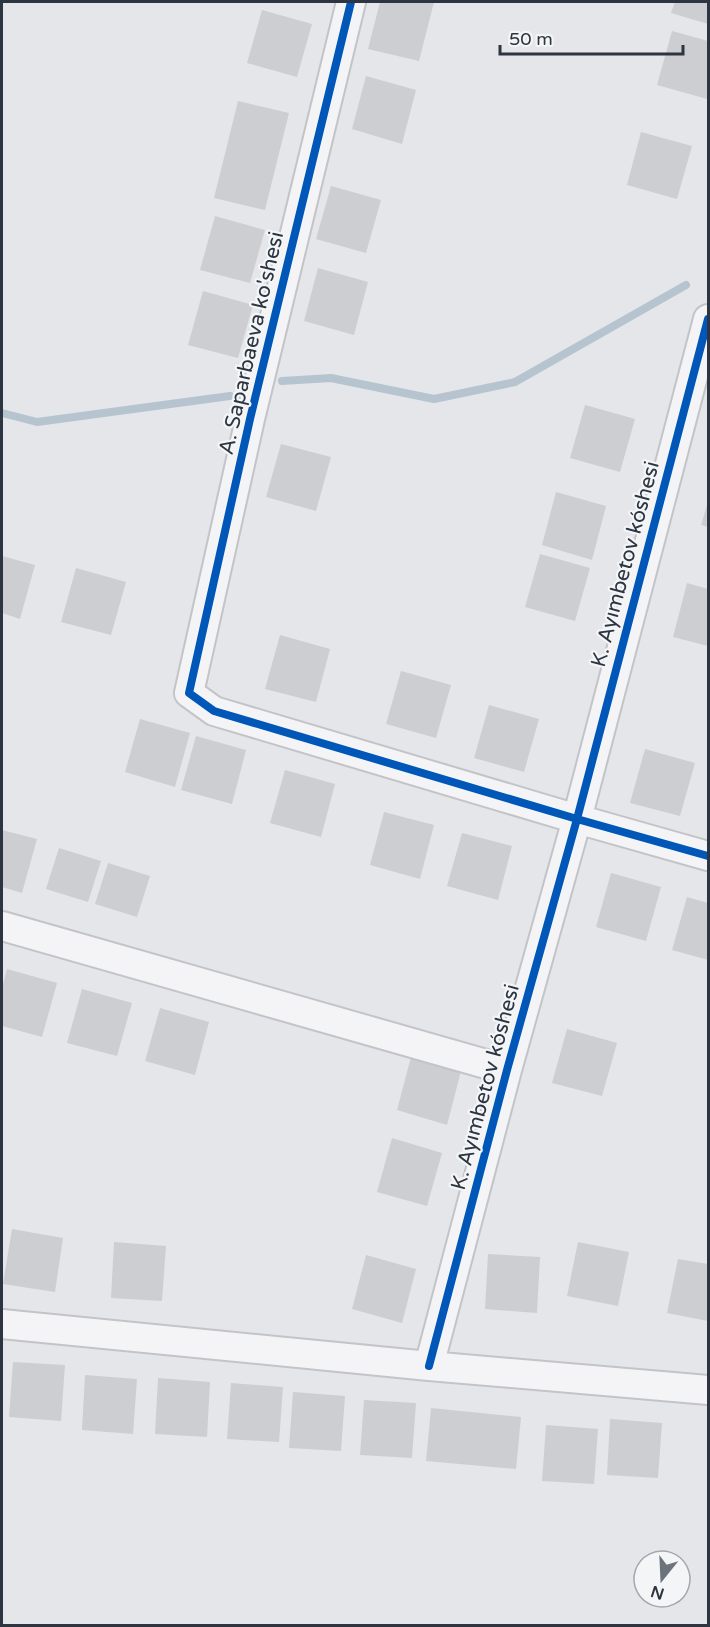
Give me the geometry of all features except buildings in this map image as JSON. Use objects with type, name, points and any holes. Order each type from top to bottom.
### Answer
[{"type":"street","name":"A. Saparbaeva ko'shesi","points":[[351,2],[250,419],[189,693],[214,711],[577,819]]},
{"type":"street","name":"K. Ayımbetov kóshesi","points":[[429,1366],[507,1070],[577,819],[708,319]]},
{"type":"street","points":[[577,819],[708,856]]},
{"type":"street","name":"K. Ayımbetov kóshesi","points":[[2,926],[507,1070]]},
{"type":"street","points":[[2,1324],[429,1366],[708,1390]]},
{"type":"waterway","points":[[282,381],[331,378],[434,399],[515,382],[686,285]]},
{"type":"waterway","points":[[2,413],[37,422],[230,396]]},
{"type":"cycle path","points":[[351,2],[250,419],[189,693],[214,711],[708,856]]},
{"type":"cycle path","points":[[429,1366],[507,1070],[577,819],[708,319]]}]
